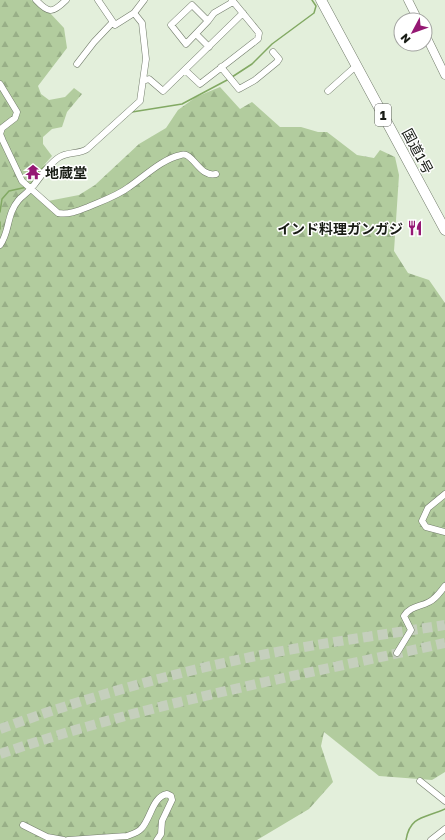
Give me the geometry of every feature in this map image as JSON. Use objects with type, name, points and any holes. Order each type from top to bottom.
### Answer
[{"type":"highway","name":"国道1号","points":[[321,0],[445,230]]},
{"type":"main road","points":[[408,0],[414,12]]},
{"type":"main road","points":[[433,50],[445,75]]},
{"type":"street","points":[[36,0],[50,11],[56,9],[66,0]]},
{"type":"street","points":[[99,0],[112,23]]},
{"type":"street","points":[[112,23],[115,25],[134,12],[144,0]]},
{"type":"street","points":[[185,70],[200,84],[258,39],[259,33],[233,1],[214,13],[208,21],[186,44],[171,25],[192,5],[208,21]]},
{"type":"street","points":[[0,245],[6,235],[12,212],[17,202],[21,196],[30,189],[41,173],[66,153],[79,153],[87,149],[140,101],[146,59],[142,23],[134,12]]},
{"type":"street","points":[[143,81],[149,79],[163,91],[242,13]]},
{"type":"street","points":[[77,64],[94,42],[112,23]]},
{"type":"street","points":[[196,34],[209,47]]},
{"type":"street","points":[[221,67],[239,89],[255,80],[277,62],[279,59],[273,52]]},
{"type":"street","points":[[328,91],[356,66]]},
{"type":"street","points":[[0,84],[15,107],[17,115],[2,128],[1,136],[19,177],[52,210],[64,213],[80,210],[120,193],[159,165],[181,155],[187,155],[204,172],[211,175],[216,174]]},
{"type":"street","points":[[445,494],[428,508],[422,521],[426,527],[445,532]]},
{"type":"street","points":[[397,653],[411,630],[404,616],[406,612],[431,602],[445,586]]},
{"type":"street","points":[[420,781],[445,801]]},
{"type":"street","points":[[68,840],[127,836],[134,833],[141,829],[159,798],[167,794],[171,796],[172,800],[162,821],[161,834],[158,840]]},
{"type":"street","points":[[23,825],[47,837],[64,840]]},
{"type":"street","points":[[431,840],[445,829]]},
{"type":"green space","points":[[0,0],[31,0],[50,13],[64,28],[67,48],[38,86],[41,94],[49,100],[65,97],[74,88],[82,94],[67,112],[62,127],[52,129],[43,137],[43,144],[52,156],[31,180],[35,190],[48,201],[79,195],[95,185],[139,144],[166,128],[178,110],[196,97],[220,87],[240,109],[252,102],[280,127],[301,127],[318,132],[327,132],[357,155],[374,158],[380,150],[395,157],[399,175],[394,251],[408,273],[429,280],[445,303],[445,772],[432,780],[379,776],[324,732],[321,746],[333,782],[309,809],[257,840],[0,840]]},
{"type":"waterway","points":[[232,77],[252,64],[272,44],[314,13],[316,6],[312,0]]},
{"type":"waterway","points":[[132,112],[182,104],[229,79]]},
{"type":"waterway","points":[[31,184],[39,171],[46,165]]},
{"type":"waterway","points":[[0,212],[2,199],[9,191],[27,187]]},
{"type":"waterway","points":[[0,222],[0,229]]},
{"type":"waterway","points":[[406,840],[411,826],[420,818],[445,809]]},
{"type":"tunnel","points":[[0,729],[124,688],[219,664],[299,648],[445,625]]},
{"type":"tunnel","points":[[0,754],[110,720],[221,692],[445,643]]},
{"type":"place","name":"地蔵堂","points":[[33,172]]},
{"type":"place","name":"インド料理ガンガジ","points":[[415,228]]}]
